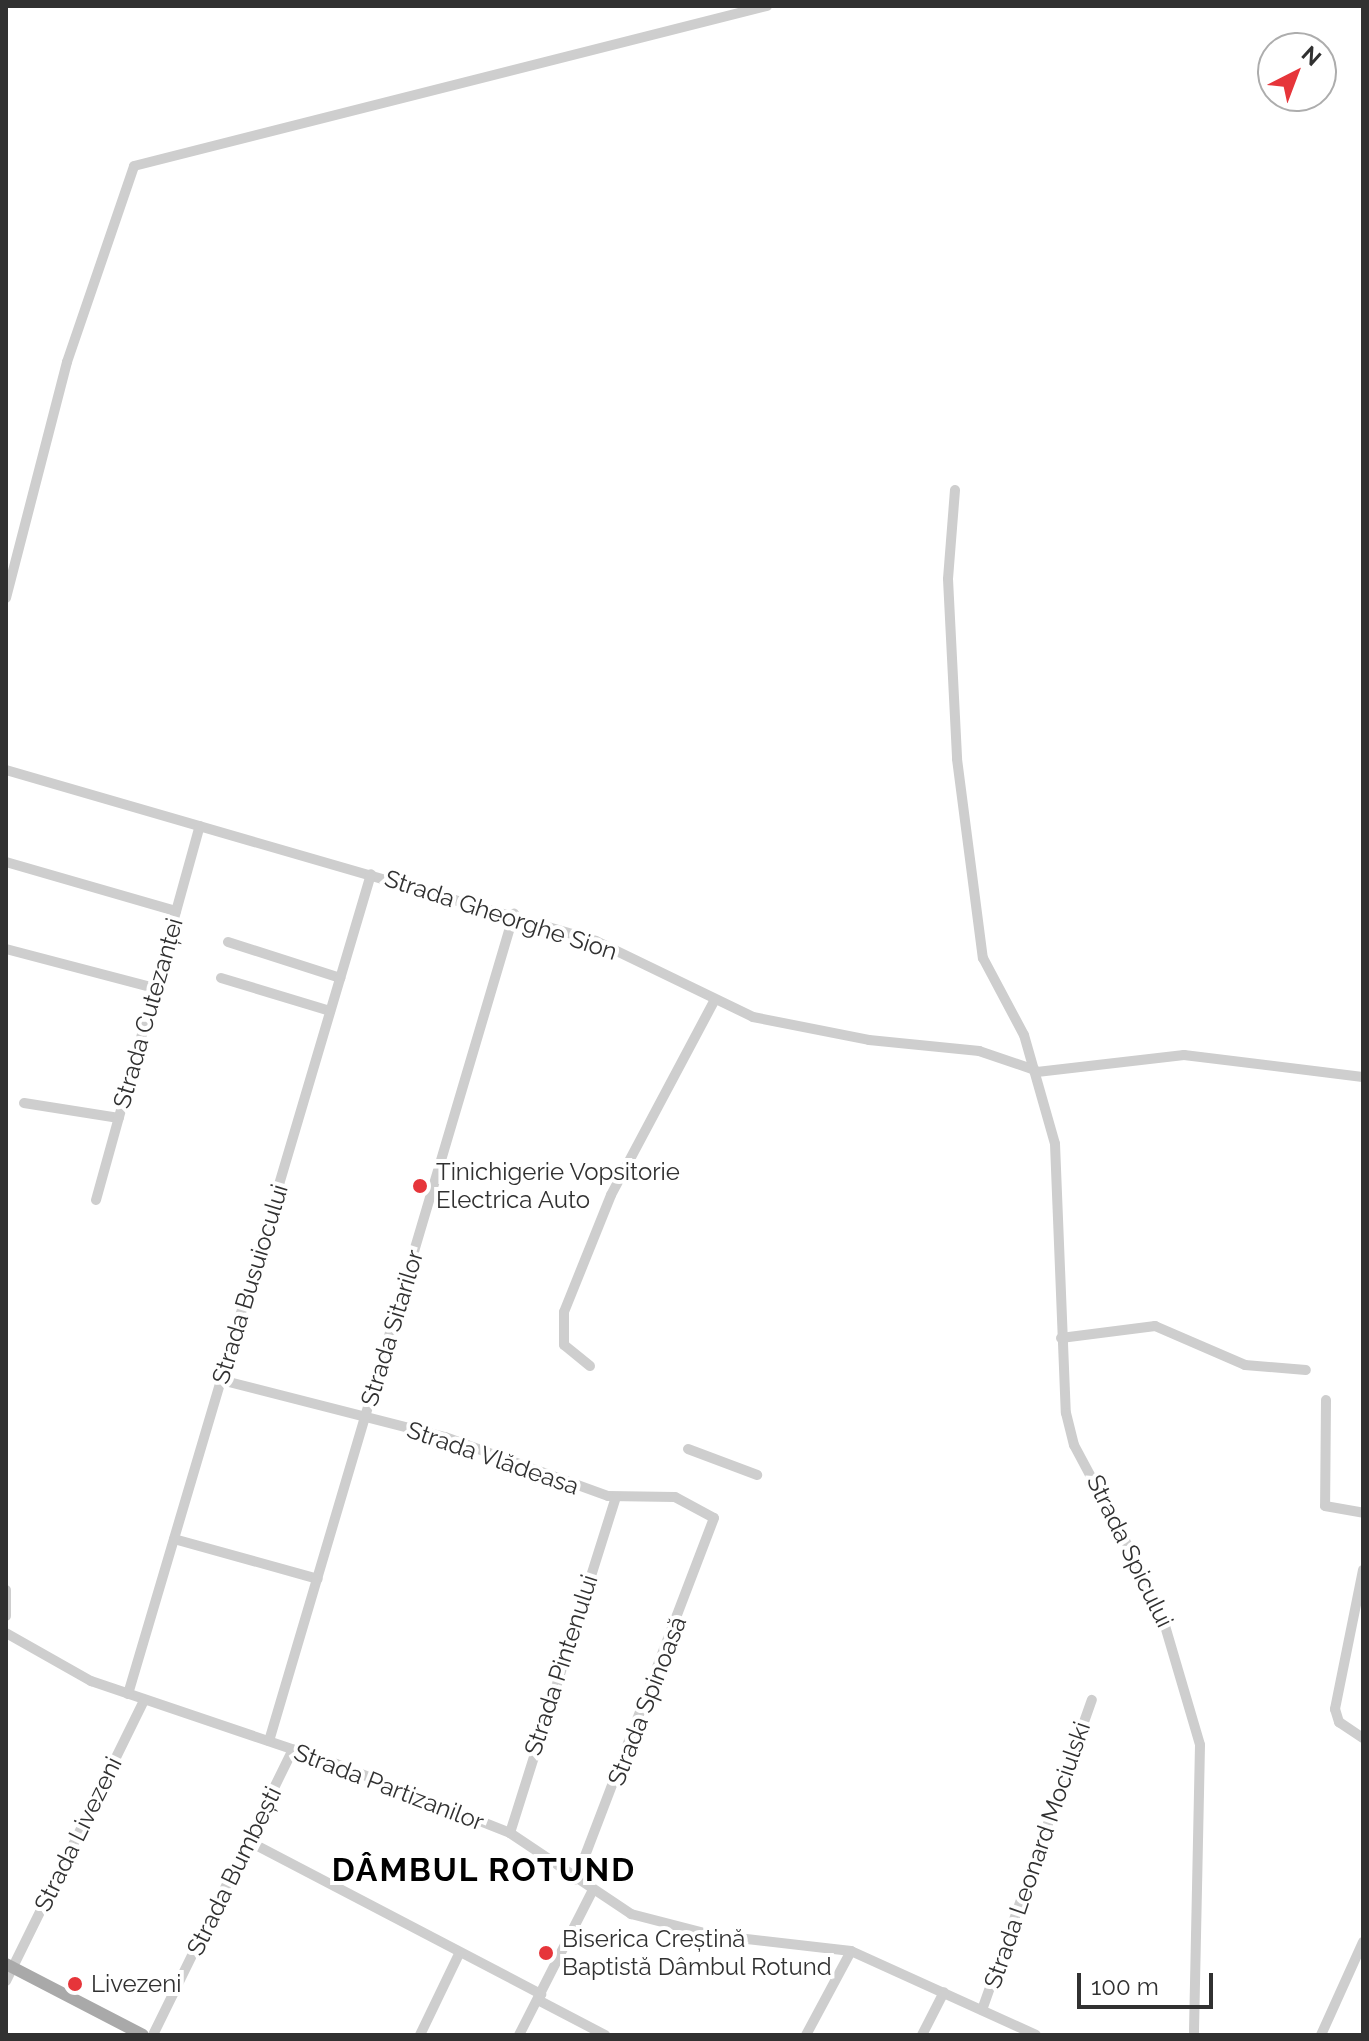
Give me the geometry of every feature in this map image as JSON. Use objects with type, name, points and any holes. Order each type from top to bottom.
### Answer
[{"type":"main road","points":[[9,1966],[143,2035]]},
{"type":"street","points":[[6,598],[67,362],[134,166],[734,10],[767,6]]},
{"type":"street","name":"Strada Spicului","points":[[955,490],[950,686],[981,947],[1037,1072],[1055,1144],[1061,1338],[1074,1445],[1158,1602],[1195,1713],[1201,1813],[1194,2035]]},
{"type":"street","name":"Strada Gheorghe Sion","points":[[6,770],[514,914],[596,941],[714,1001],[753,1017],[869,1040],[979,1051],[1037,1072]]},
{"type":"street","name":"Strada Cutezanței","points":[[96,1200],[200,826]]},
{"type":"street","points":[[6,862],[176,911]]},
{"type":"street","name":"Strada Busuiocului","points":[[128,1694],[371,874]]},
{"type":"street","name":"Strada Sitarilor","points":[[269,1741],[514,914]]},
{"type":"street","points":[[228,942],[340,978]]},
{"type":"street","points":[[6,949],[155,988]]},
{"type":"street","points":[[221,978],[330,1011]]},
{"type":"street","points":[[590,1366],[564,1345],[564,1312],[611,1195],[714,1001]]},
{"type":"street","points":[[1037,1072],[1184,1055],[1363,1077]]},
{"type":"street","points":[[24,1103],[119,1118]]},
{"type":"street","points":[[1061,1338],[1155,1326],[1245,1365],[1306,1370]]},
{"type":"street","name":"Strada Vlădeasa","points":[[221,1380],[445,1437],[616,1497],[666,1495],[715,1521]]},
{"type":"street","points":[[1326,1400],[1325,1506],[1363,1513]]},
{"type":"street","points":[[688,1449],[757,1475]]},
{"type":"street","name":"Strada Pintenului","points":[[510,1833],[616,1497]]},
{"type":"street","name":"Strada Spinoasă","points":[[576,1880],[715,1521]]},
{"type":"street","points":[[174,1539],[318,1579]]},
{"type":"street","points":[[1363,1570],[1338,1675],[1339,1722],[1363,1738]]},
{"type":"street","points":[[6,1590],[6,1616]]},
{"type":"street","name":"Strada Partizanilor","points":[[6,1633],[128,1694],[293,1749],[510,1833],[592,1892],[631,1914],[712,1935],[851,1951],[1036,2035]]},
{"type":"street","name":"Strada Livezeni","points":[[6,1981],[9,1966],[144,1700]]},
{"type":"street","name":"Strada Leonard Mociulski","points":[[982,2010],[1092,1700]]},
{"type":"street","name":"Strada Bumbești","points":[[153,2035],[293,1749]]},
{"type":"street","points":[[248,1841],[605,2035]]},
{"type":"street","points":[[519,2035],[592,1892]]},
{"type":"street","points":[[1321,2035],[1363,1942]]},
{"type":"street","points":[[806,2035],[851,1951]]},
{"type":"street","points":[[420,2035],[459,1954]]},
{"type":"street","points":[[922,2035],[944,1992]]},
{"type":"place","name":"Tinichigerie Vopsitorie Electrica Auto","points":[[420,1186]]},
{"type":"place","name":"Biserica Creștină Baptistă Dâmbul Rotund","points":[[546,1953]]},
{"type":"place","name":"Livezeni","points":[[75,1984]]},
{"type":"district","name":"DÂMBUL ROTUND","points":[[484,1870]]}]
